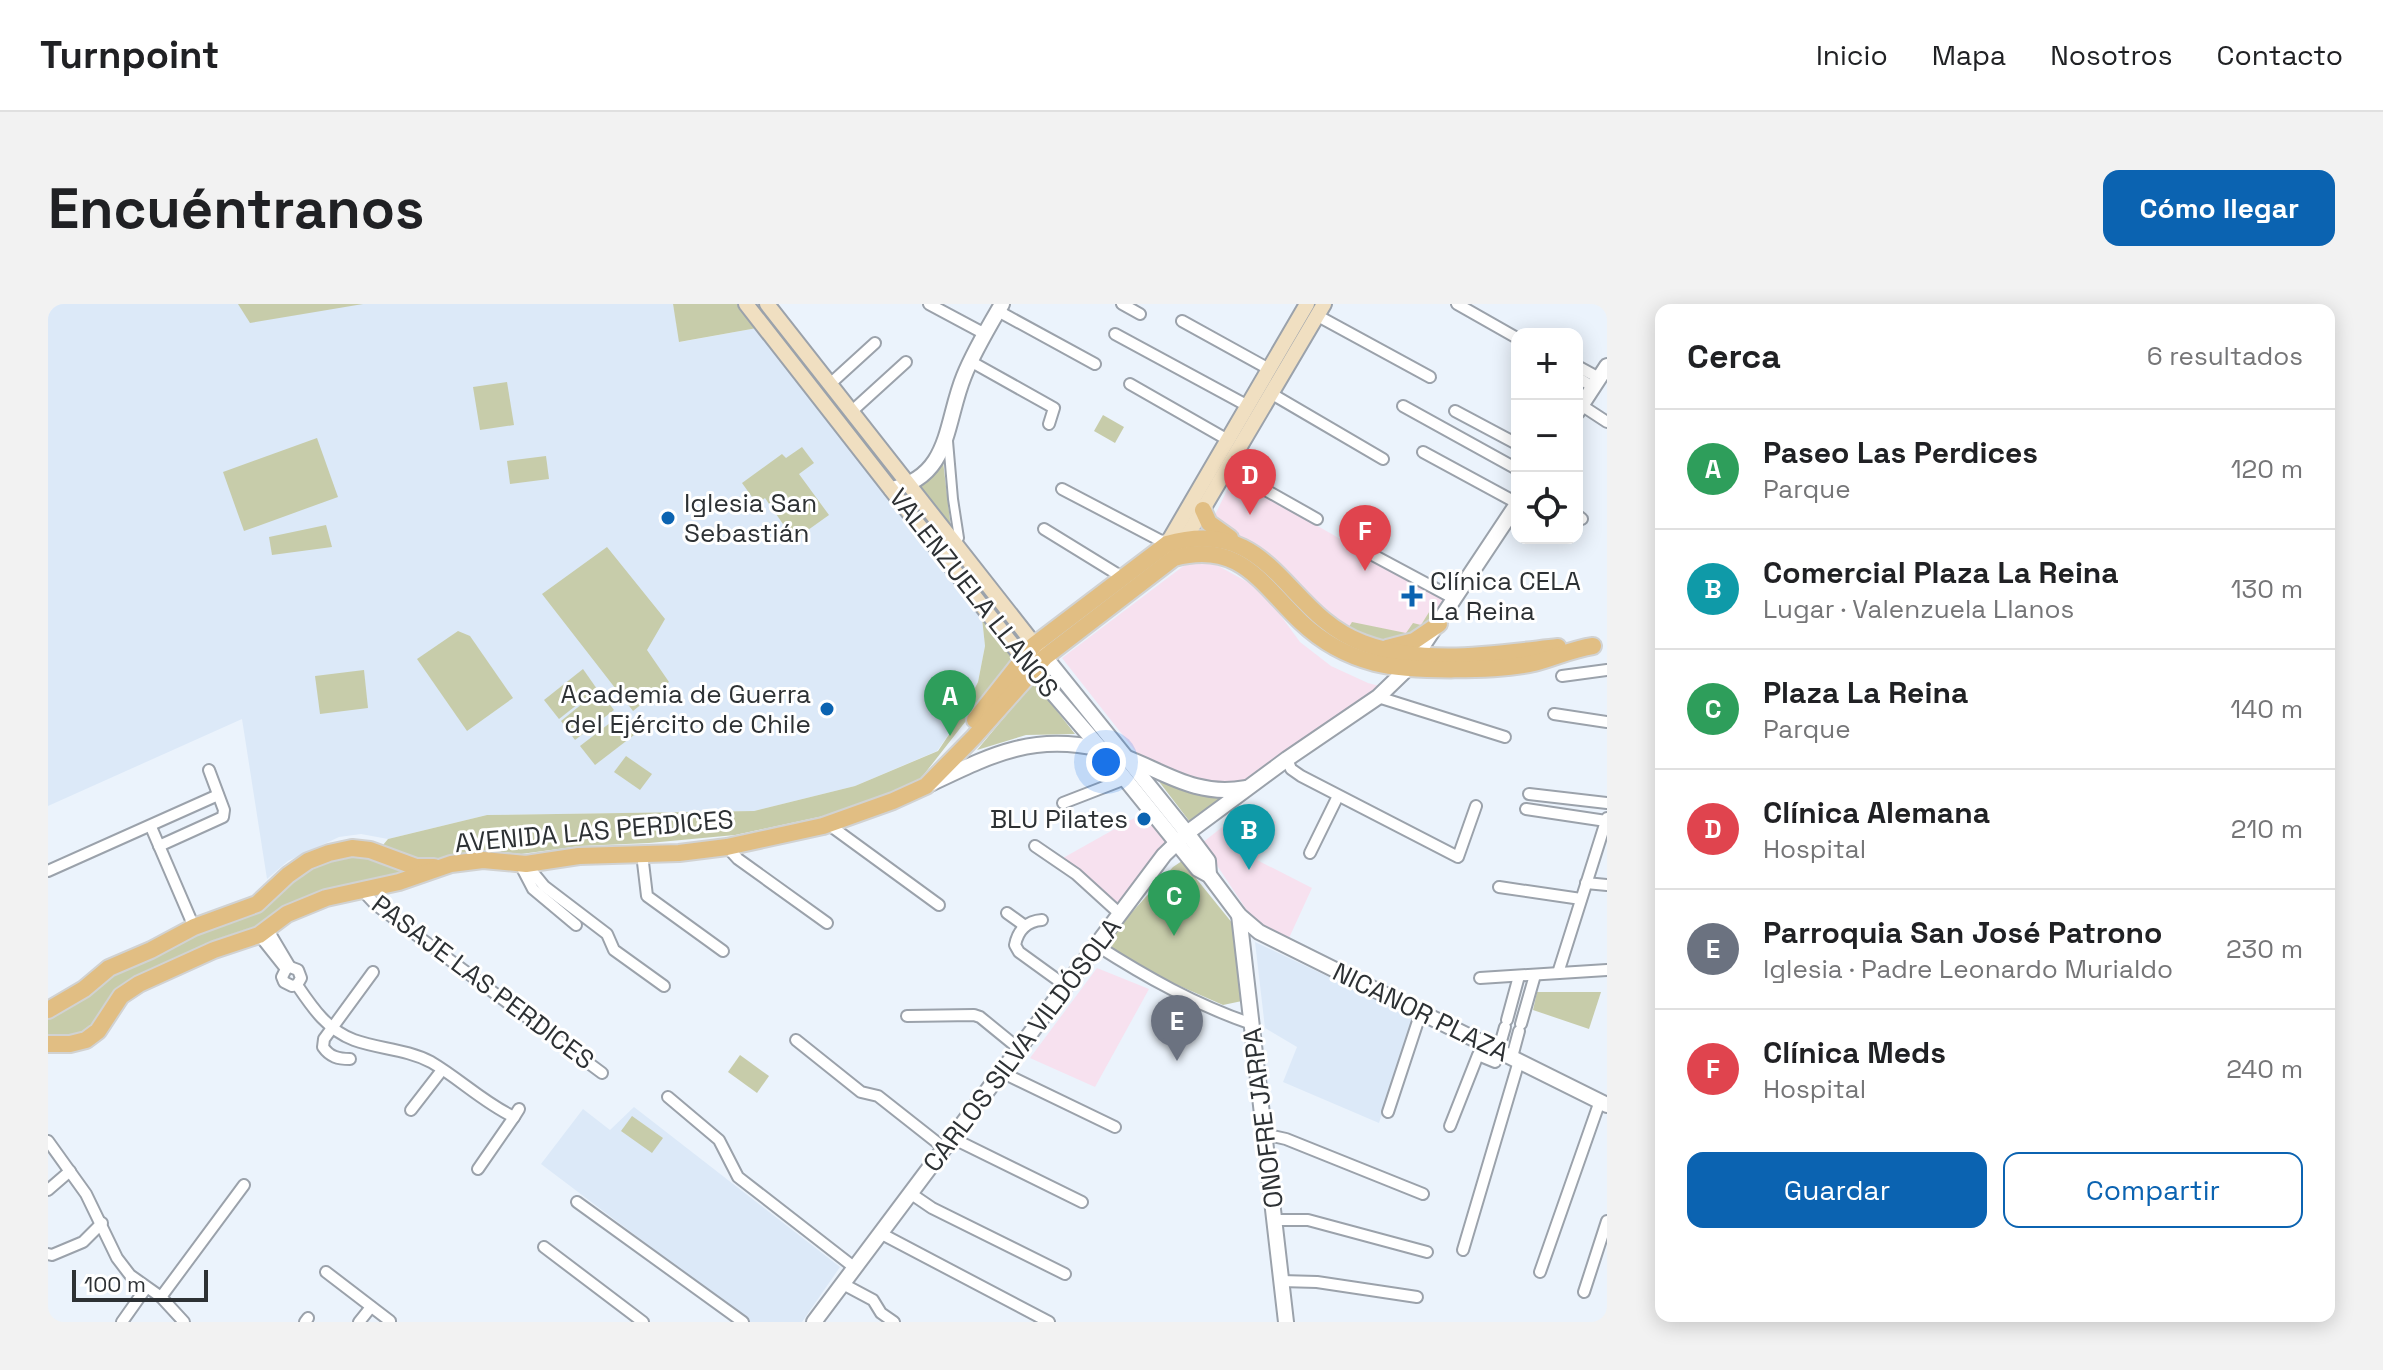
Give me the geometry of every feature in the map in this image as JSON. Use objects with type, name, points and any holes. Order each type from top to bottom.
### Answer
[{"type":"main road","name":"VALENZUELA LLANOS","points":[[746,304],[1028,665]]},
{"type":"main road","name":"VALENZUELA LLANOS","points":[[767,304],[1040,651]]},
{"type":"main road","points":[[1171,551],[1228,440],[1269,369],[1312,307]]},
{"type":"main road","points":[[1040,651],[1185,540],[1272,394],[1312,307]]},
{"type":"main road","points":[[1203,510],[1206,519],[1215,528],[1272,566],[1307,605],[1333,627],[1353,639],[1413,661]]},
{"type":"main road","points":[[1185,540],[1212,539],[1248,550]]},
{"type":"main road","points":[[926,786],[974,737],[1040,651],[1122,577],[1171,551],[1200,553],[1233,561],[1259,577],[1301,622],[1328,643],[1368,661],[1520,665],[1600,646]]},
{"type":"main road","points":[[1381,649],[1414,641],[1439,624]]},
{"type":"main road","name":"AVENIDA LAS PERDICES","points":[[48,1044],[86,1040],[98,1031],[121,996],[139,984],[214,950],[263,933],[299,907],[326,898],[399,882],[451,864],[483,860],[523,864],[594,855],[679,853],[727,847],[828,824],[926,786]]},
{"type":"main road","points":[[48,1010],[84,989],[109,968],[194,927],[257,904],[288,875],[308,861],[329,853],[352,848],[370,850],[424,868],[451,864]]},
{"type":"main road","points":[[399,882],[407,868],[404,863]]},
{"type":"street","points":[[774,304],[792,336]]},
{"type":"street","points":[[929,304],[985,334]]},
{"type":"street","points":[[1122,304],[1140,314]]},
{"type":"street","points":[[1457,304],[1511,335]]},
{"type":"street","points":[[891,489],[909,485],[930,468],[941,453],[970,361],[1000,307],[1095,364]]},
{"type":"street","points":[[1312,307],[1430,377]]},
{"type":"street","points":[[1182,321],[1269,369]]},
{"type":"street","points":[[1115,334],[1248,406]]},
{"type":"street","points":[[830,384],[875,343]]},
{"type":"street","points":[[970,361],[1054,408],[1049,424]]},
{"type":"street","points":[[851,412],[906,362]]},
{"type":"street","points":[[1583,402],[1600,377]]},
{"type":"street","points":[[1130,384],[1228,440]]},
{"type":"street","points":[[1272,394],[1383,459]]},
{"type":"street","points":[[1403,406],[1511,466]]},
{"type":"street","points":[[1583,410],[1607,422]]},
{"type":"street","points":[[1455,411],[1511,441]]},
{"type":"street","points":[[947,436],[959,538],[955,543]]},
{"type":"street","points":[[1423,452],[1511,500]]},
{"type":"street","points":[[1228,469],[1317,519]]},
{"type":"street","points":[[1062,489],[1171,551]]},
{"type":"street","name":"CARLOS SILVA VILDÓSOLA","points":[[814,1322],[1096,945],[1181,838],[1287,759],[1378,697],[1413,661],[1511,512]]},
{"type":"street","points":[[1044,529],[1122,577]]},
{"type":"street","points":[[1371,554],[1455,599]]},
{"type":"street","name":"VALENZUELA LLANOS","points":[[1040,651],[1126,759],[1181,838],[1198,869],[1209,875],[1239,915]]},
{"type":"street","name":"VALENZUELA LLANOS","points":[[1028,665],[1125,779],[1181,838]]},
{"type":"street","points":[[1562,676],[1607,670]]},
{"type":"street","points":[[1378,697],[1505,737]]},
{"type":"street","points":[[1554,714],[1607,722]]},
{"type":"street","name":"AVENIDA LAS PERDICES","points":[[926,786],[984,758],[1013,748],[1049,743],[1101,749],[1126,759]]},
{"type":"street","points":[[1126,759],[1203,789],[1221,792],[1249,787]]},
{"type":"street","points":[[1287,759],[1291,769],[1301,776],[1458,857],[1476,806]]},
{"type":"street","points":[[159,846],[221,819],[224,810],[209,770]]},
{"type":"street","points":[[1063,803],[1125,779]]},
{"type":"street","points":[[1529,794],[1607,803]]},
{"type":"street","points":[[48,871],[218,795]]},
{"type":"street","points":[[1310,853],[1338,796]]},
{"type":"street","points":[[1526,809],[1606,820],[1558,973]]},
{"type":"street","points":[[828,824],[939,905]]},
{"type":"street","points":[[151,827],[194,927]]},
{"type":"street","points":[[1035,846],[1076,874],[1120,914]]},
{"type":"street","points":[[727,847],[738,859],[827,923]]},
{"type":"street","points":[[642,854],[647,896],[723,951]]},
{"type":"street","points":[[523,864],[533,889],[576,925]]},
{"type":"street","points":[[523,864],[544,886],[607,934],[614,950],[664,986]]},
{"type":"street","points":[[1586,883],[1607,885]]},
{"type":"street","points":[[1499,887],[1581,899]]},
{"type":"street","name":"PASAJE LAS PERDICES","points":[[363,891],[376,905],[602,1073]]},
{"type":"street","points":[[1007,913],[1025,926]]},
{"type":"street","name":"NICANOR PLAZA","points":[[1239,915],[1259,932],[1421,1012],[1480,1048],[1510,1056],[1603,1103]]},
{"type":"street","name":"ONOFRE JARPA","points":[[1239,915],[1286,1322]]},
{"type":"street","points":[[1042,920],[1031,921],[1025,926],[1016,941],[1017,949],[1066,986]]},
{"type":"street","points":[[263,933],[288,968],[283,973],[284,982],[297,985],[319,1016],[331,1027],[353,1040],[412,1053],[516,1113],[478,1169]]},
{"type":"street","points":[[1096,945],[1153,981],[1222,1014],[1252,1024]]},
{"type":"street","points":[[350,1059],[337,1058],[323,1047],[331,1027],[373,972]]},
{"type":"street","points":[[1480,978],[1605,973]]},
{"type":"street","points":[[1463,1250],[1510,1056],[1535,975]]},
{"type":"street","points":[[1510,1056],[1506,1024],[1519,976]]},
{"type":"street","points":[[1388,1112],[1421,1012]]},
{"type":"street","points":[[907,1016],[974,1015],[1018,1048]]},
{"type":"street","points":[[796,1040],[861,1092],[878,1096],[948,1143],[1082,1202]]},
{"type":"street","points":[[1450,1126],[1480,1048]]},
{"type":"street","points":[[411,1110],[442,1070]]},
{"type":"street","points":[[1001,1072],[1115,1127]]},
{"type":"street","points":[[668,1097],[719,1140],[738,1177],[855,1268]]},
{"type":"street","points":[[1540,1272],[1603,1103]]},
{"type":"street","points":[[1264,1134],[1286,1139],[1423,1194]]},
{"type":"street","points":[[48,1141],[102,1223],[117,1258],[130,1275],[161,1297],[184,1322]]},
{"type":"street","points":[[48,1190],[70,1171]]},
{"type":"street","points":[[161,1297],[244,1185]]},
{"type":"street","points":[[910,1193],[932,1208],[1065,1274]]},
{"type":"street","points":[[577,1202],[743,1322]]},
{"type":"street","points":[[1275,1220],[1308,1220],[1427,1252]]},
{"type":"street","points":[[1584,1292],[1607,1221]]},
{"type":"street","points":[[48,1254],[83,1242],[102,1223]]},
{"type":"street","points":[[880,1233],[1049,1322]]},
{"type":"street","points":[[544,1247],[643,1322]]},
{"type":"street","points":[[326,1272],[390,1321]]},
{"type":"street","points":[[1281,1281],[1317,1282],[1417,1297]]},
{"type":"street","points":[[843,1284],[873,1300],[881,1313],[894,1322]]},
{"type":"street","points":[[122,1322],[146,1288]]},
{"type":"street","points":[[359,1322],[371,1307]]},
{"type":"shaded area","points":[[48,304],[673,304],[680,342],[757,328],[982,618],[985,646],[978,682],[958,721],[937,751],[855,786],[754,811],[487,815],[388,839],[361,834],[339,837],[288,861],[267,879],[242,719],[48,806]]},
{"type":"shaded area","points":[[1233,478],[1448,600],[1435,620],[1407,640],[1350,632],[1212,521]]},
{"type":"shaded area","points":[[1190,561],[1213,563],[1262,590],[1300,642],[1331,666],[1383,687],[1248,783],[1197,783],[1136,752],[1062,658]]},
{"type":"shaded area","points":[[1249,806],[1276,822],[1257,860],[1312,888],[1289,938],[1254,921],[1202,843]]},
{"type":"shaded area","points":[[1145,812],[1170,842],[1120,908],[1063,858]]},
{"type":"shaded area","points":[[1255,942],[1413,1017],[1379,1123],[1283,1082],[1297,1047],[1265,1028]]},
{"type":"shaded area","points":[[1097,968],[1149,989],[1095,1087],[1030,1058]]},
{"type":"shaded area","points":[[634,1107],[840,1267],[802,1322],[750,1322],[541,1164],[583,1109],[610,1130]]},
{"type":"green space","points":[[238,304],[363,304],[250,323]]},
{"type":"green space","points":[[673,304],[737,304],[757,328],[679,342]]},
{"type":"green space","points":[[507,382],[514,425],[480,430],[473,387]]},
{"type":"green space","points":[[1103,415],[1124,427],[1115,443],[1094,431]]},
{"type":"green space","points":[[317,438],[338,497],[244,531],[223,472]]},
{"type":"green space","points":[[802,447],[814,463],[799,474],[829,515],[794,540],[765,498],[757,504],[742,483],[782,454],[786,458]]},
{"type":"green space","points":[[546,456],[549,479],[510,484],[507,461]]},
{"type":"green space","points":[[943,461],[952,537],[915,492]]},
{"type":"green space","points":[[326,525],[332,547],[272,555],[269,537]]},
{"type":"green space","points":[[607,547],[665,619],[647,650],[669,682],[633,711],[542,594]]},
{"type":"green space","points":[[1431,609],[1439,614],[1418,633],[1407,638],[1386,641],[1347,630],[1352,622],[1406,633],[1413,623],[1421,625]]},
{"type":"green space","points":[[982,618],[1013,655],[1013,661],[918,782],[828,815],[735,835],[580,846],[521,854],[485,850],[454,854],[428,863],[403,856],[383,845],[388,839],[487,815],[754,811],[855,786],[938,751],[978,682],[985,646]]},
{"type":"green space","points":[[458,631],[470,636],[513,698],[467,731],[417,659]]},
{"type":"green space","points":[[583,669],[597,689],[559,719],[544,700]]},
{"type":"green space","points":[[364,670],[368,708],[320,714],[315,676]]},
{"type":"green space","points":[[1034,682],[1075,734],[1026,735],[977,750]]},
{"type":"green space","points":[[599,690],[614,710],[575,740],[561,721]]},
{"type":"green space","points":[[619,716],[634,735],[595,765],[580,746]]},
{"type":"green space","points":[[626,756],[652,774],[640,790],[614,772]]},
{"type":"green space","points":[[1154,775],[1224,795],[1190,822]]},
{"type":"green space","points":[[355,851],[418,867],[135,981],[85,1038],[48,1040],[48,1011],[113,967],[223,918],[289,876]]},
{"type":"green space","points":[[1182,861],[1237,929],[1242,1001],[1223,1005],[1157,976],[1104,943]]},
{"type":"green space","points":[[1537,992],[1601,992],[1589,1029],[1533,1010]]},
{"type":"green space","points":[[740,1055],[769,1076],[757,1093],[728,1072]]},
{"type":"green space","points":[[632,1116],[663,1138],[652,1153],[621,1131]]},
{"type":"place","name":"Clínica Alemana","points":[[1250,515]]},
{"type":"place","name":"Iglesia San Sebastián","points":[[668,518]]},
{"type":"place","name":"Clínica Meds","points":[[1365,571]]},
{"type":"place","name":"Clínica CELA La Reina","points":[[1412,596]]},
{"type":"place","name":"Academia de Guerra del Ejército de Chile","points":[[827,709]]},
{"type":"place","name":"Paseo Las Perdices","points":[[950,736]]},
{"type":"place","name":"BLU Pilates","points":[[1144,819]]},
{"type":"place","name":"Comercial Plaza La Reina","points":[[1249,870]]},
{"type":"place","name":"Plaza La Reina","points":[[1174,936]]},
{"type":"place","name":"Parroquia San José Patrono","points":[[1177,1061]]}]
